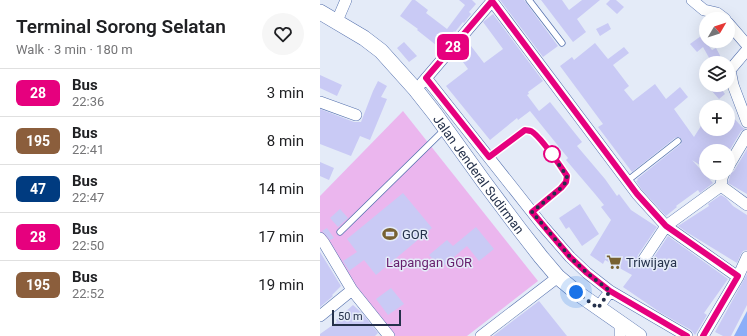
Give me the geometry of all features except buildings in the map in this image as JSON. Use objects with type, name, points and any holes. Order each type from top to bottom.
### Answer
[{"type":"main road","name":"Jalan Jenderal Sudirman","points":[[320,12],[364,38],[381,51],[416,90],[446,128],[520,230],[558,277],[598,308],[620,330],[639,336]]},
{"type":"street","points":[[336,21],[346,0]]},
{"type":"street","points":[[416,90],[492,0],[637,194],[666,226],[738,276]]},
{"type":"street","points":[[692,0],[704,10],[712,12]]},
{"type":"street","points":[[735,31],[747,45]]},
{"type":"street","points":[[747,50],[730,70],[733,85],[747,122]]},
{"type":"street","points":[[426,78],[532,212],[570,257],[610,291],[687,336]]},
{"type":"street","points":[[320,102],[356,115]]},
{"type":"street","points":[[735,155],[747,135]]},
{"type":"street","points":[[644,259],[666,226],[721,186],[722,180]]},
{"type":"street","points":[[721,186],[747,205]]},
{"type":"street","points":[[321,242],[352,290],[389,336]]},
{"type":"street","points":[[703,336],[747,258]]},
{"type":"street","points":[[481,336],[558,277]]},
{"type":"street","points":[[320,316],[352,290]]},
{"type":"street","points":[[598,308],[610,291]]},
{"type":"lane","points":[[529,0],[562,43]]},
{"type":"lane","points":[[340,232],[446,128]]},
{"type":"lane","points":[[489,157],[525,130],[531,131],[539,137],[567,176],[566,182],[561,188],[532,212]]},
{"type":"lane","points":[[627,181],[678,141]]},
{"type":"green space","name":"Lapangan GOR","points":[[403,111],[538,281],[467,336],[392,336],[320,238],[320,196]]},
{"type":"water","points":[[747,311],[747,336],[734,336]]},
{"type":"bus line","name":"28","points":[[687,336],[610,291],[587,273],[570,257],[532,212],[561,188],[566,182],[567,176],[539,137],[531,131],[525,130],[489,157],[426,78],[492,1],[637,194],[666,226],[738,276],[703,336]]},
{"type":"place","name":"GOR","points":[[390,234]]},
{"type":"place","name":"Triwijaya","points":[[614,262]]},
{"type":"route","points":[[552,154],[549,151],[567,176],[566,182],[532,212],[570,257],[610,291],[598,308],[576,292]]}]
